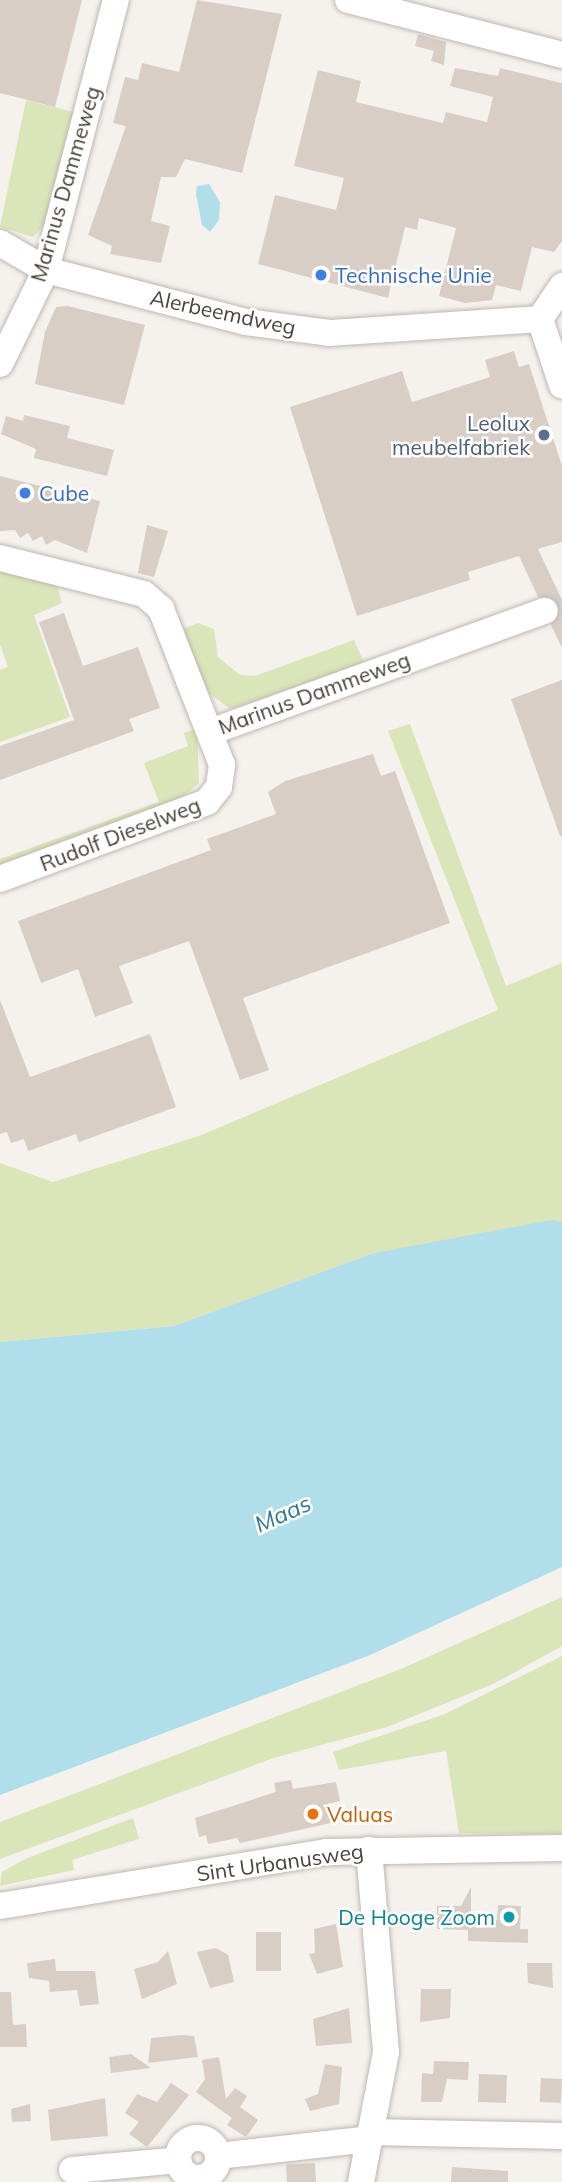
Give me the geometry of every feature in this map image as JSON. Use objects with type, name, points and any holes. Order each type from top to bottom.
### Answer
[{"type":"street","name":"Marinus Dammeweg","points":[[0,363],[46,270],[116,0]]},
{"type":"street","points":[[348,0],[562,55]]},
{"type":"street","name":"Alerbeemdweg","points":[[0,243],[46,270],[246,322],[328,333],[540,318]]},
{"type":"street","points":[[562,286],[540,318],[562,385]]},
{"type":"street","name":"Marinus Dammeweg","points":[[0,558],[144,594],[170,623],[210,732],[545,611]]},
{"type":"street","name":"Rudolf Dieselweg","points":[[0,879],[207,802],[219,787],[222,765],[210,732]]},
{"type":"street","name":"Sint Urbanusweg","points":[[0,1906],[369,1850],[562,1848]]},
{"type":"street","points":[[361,2182],[386,2052],[369,1850]]},
{"type":"street","points":[[72,2171],[179,2160],[186,2173],[198,2177],[211,2173],[218,2156],[370,2136],[562,2136]]},
{"type":"green space","points":[[26,100],[74,112],[47,223],[33,237],[0,227]]},
{"type":"green space","points":[[0,567],[56,581],[62,603],[34,615],[70,717],[0,742],[0,670],[8,667],[0,644]]},
{"type":"green space","points":[[198,623],[214,629],[218,657],[240,675],[255,676],[354,640],[365,665],[230,709],[205,690],[183,629]]},
{"type":"green space","points":[[410,724],[506,986],[562,963],[562,1222],[374,1253],[174,1326],[0,1342],[0,1163],[53,1182],[199,1136],[498,1010],[388,731]]},
{"type":"green space","points":[[197,729],[199,783],[176,802],[0,867],[0,859],[159,802],[144,763],[188,746],[184,733]]},
{"type":"green space","points":[[562,1597],[562,1646],[493,1684],[387,1727],[274,1758],[0,1859],[0,1822],[401,1669]]},
{"type":"green space","points":[[562,1656],[562,1834],[459,1833],[446,1751],[339,1770],[333,1752],[445,1714]]},
{"type":"green space","points":[[133,1818],[139,1839],[72,1860],[74,1870],[0,1886],[2,1872],[25,1859]]},
{"type":"water","points":[[209,184],[220,202],[219,220],[210,232],[202,225],[196,194],[197,186]]},
{"type":"water","name":"Maas","points":[[552,1220],[562,1222],[562,1567],[370,1655],[0,1795],[0,1342],[174,1326],[374,1253]]},
{"type":"building","points":[[0,0],[82,0],[55,107],[0,93]]},
{"type":"building","points":[[197,0],[282,14],[242,173],[185,159],[176,177],[161,177],[151,221],[170,226],[161,263],[110,254],[112,246],[88,235],[126,126],[113,123],[125,77],[138,80],[142,63],[179,72]]},
{"type":"building","points":[[418,34],[446,42],[444,65],[431,61],[434,51],[415,46]]},
{"type":"building","points":[[455,68],[498,76],[500,68],[562,83],[562,241],[554,252],[532,247],[521,291],[496,285],[492,300],[465,303],[439,296],[456,228],[419,218],[417,230],[405,227],[388,298],[258,264],[275,195],[336,210],[344,178],[294,166],[318,70],[361,81],[356,102],[443,123],[446,112],[487,122],[493,97],[450,86]]},
{"type":"building","points":[[68,306],[145,325],[124,405],[35,384],[45,332],[56,307]]},
{"type":"building","points":[[514,351],[519,367],[529,364],[562,466],[562,542],[538,549],[562,600],[562,648],[551,625],[559,605],[538,597],[519,556],[468,572],[470,580],[357,616],[290,407],[402,371],[412,402],[490,377],[485,360]]},
{"type":"building","points":[[24,415],[70,426],[67,438],[114,450],[107,476],[34,458],[36,449],[1,434],[6,416],[23,421]]},
{"type":"building","points":[[0,476],[100,501],[87,553],[55,540],[46,545],[42,536],[33,541],[28,533],[20,538],[15,530],[0,531]]},
{"type":"building","points":[[147,525],[168,531],[154,577],[138,573]]},
{"type":"building","points":[[64,613],[83,666],[138,647],[160,708],[129,719],[134,731],[0,780],[0,746],[74,720],[39,622]]},
{"type":"building","points":[[562,680],[562,836],[560,836],[511,699]]},
{"type":"building","points":[[373,754],[381,776],[395,771],[450,923],[243,998],[269,1070],[240,1080],[189,941],[119,966],[133,1003],[95,1017],[78,969],[41,983],[18,921],[211,850],[207,839],[276,814],[268,792],[285,781]]},
{"type":"building","points":[[0,1000],[30,1077],[150,1034],[176,1107],[79,1142],[76,1134],[28,1151],[24,1139],[11,1143],[7,1132],[0,1134]]},
{"type":"building","points":[[291,1780],[293,1789],[336,1782],[340,1801],[327,1804],[331,1823],[240,1843],[237,1838],[208,1844],[206,1835],[199,1837],[195,1818],[276,1792],[274,1783]]},
{"type":"building","points":[[471,1887],[471,1921],[497,1920],[498,1905],[521,1906],[520,1929],[528,1929],[528,1943],[468,1941],[468,1930],[437,1929],[437,1906],[461,1906]]},
{"type":"building","points":[[336,1924],[343,1967],[317,1974],[309,1954],[315,1953],[314,1929]]},
{"type":"building","points":[[256,1932],[281,1932],[281,1971],[256,1971]]},
{"type":"building","points":[[216,1948],[228,1955],[234,1982],[210,1988],[197,1952]]},
{"type":"building","points":[[168,1951],[177,1984],[142,1999],[134,1969],[158,1962]]},
{"type":"building","points":[[55,1959],[56,1971],[95,1971],[99,2004],[80,2006],[77,1990],[50,1992],[49,1981],[29,1978],[27,1963]]},
{"type":"building","points":[[527,1963],[552,1963],[553,1988],[528,1983]]},
{"type":"building","points":[[421,1989],[451,1989],[450,2018],[420,2022]]},
{"type":"building","points":[[0,1992],[11,1992],[13,2025],[26,2024],[27,2047],[0,2047]]},
{"type":"building","points":[[349,2008],[352,2043],[316,2046],[313,2019]]},
{"type":"building","points":[[194,2036],[198,2057],[148,2063],[151,2038]]},
{"type":"building","points":[[131,2054],[151,2068],[111,2073],[109,2057]]},
{"type":"building","points":[[219,2057],[226,2099],[235,2088],[247,2096],[240,2107],[258,2120],[246,2137],[227,2125],[232,2118],[196,2092],[205,2079],[202,2060]]},
{"type":"building","points":[[434,2061],[469,2062],[468,2080],[447,2079],[442,2102],[421,2102],[422,2073],[433,2074]]},
{"type":"building","points":[[325,2064],[342,2067],[339,2104],[310,2111],[305,2099],[318,2094]]},
{"type":"building","points":[[479,2074],[507,2075],[506,2103],[478,2102]]},
{"type":"building","points":[[541,2078],[562,2079],[561,2103],[540,2102]]},
{"type":"building","points":[[171,2083],[189,2095],[147,2147],[129,2134],[139,2122],[125,2113],[137,2094],[157,2102]]},
{"type":"building","points":[[105,2098],[108,2136],[51,2141],[48,2110]]},
{"type":"building","points":[[30,2104],[31,2121],[12,2122],[11,2109]]},
{"type":"building","points":[[315,2163],[316,2182],[287,2182],[286,2165]]},
{"type":"building","points":[[452,2167],[508,2171],[508,2182],[451,2182]]},
{"type":"tunnel","points":[[545,611],[562,606]]},
{"type":"place","name":"Technische Unie","points":[[321,275]]},
{"type":"place","name":"Leolux meubelfabriek","points":[[544,435]]},
{"type":"place","name":"Cube","points":[[25,493]]},
{"type":"place","name":"Valuas","points":[[313,1814]]},
{"type":"place","name":"De Hooge Zoom","points":[[509,1917]]}]
